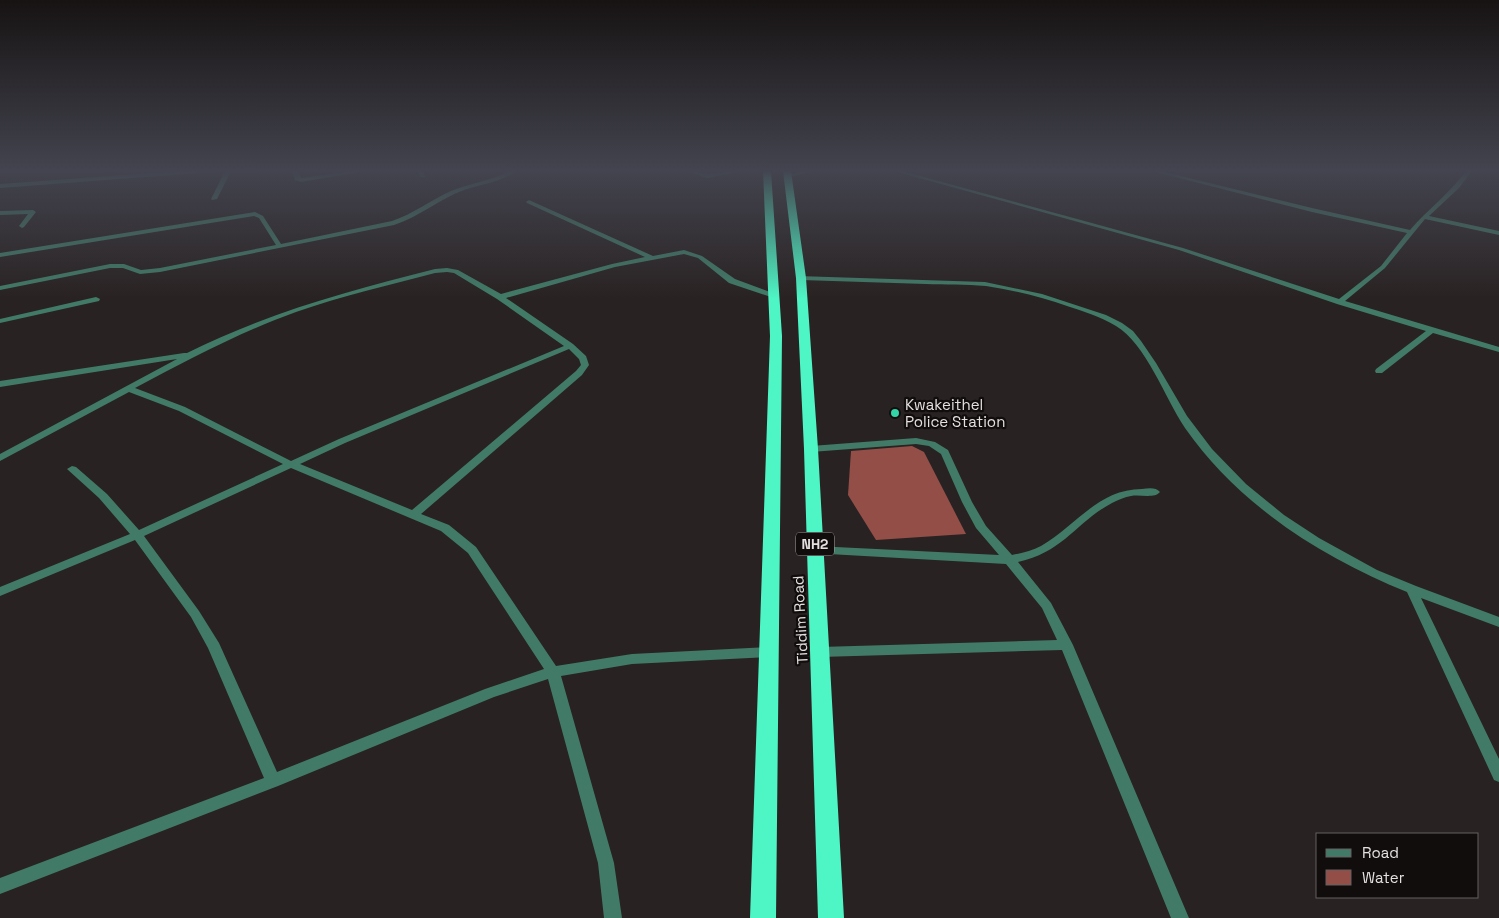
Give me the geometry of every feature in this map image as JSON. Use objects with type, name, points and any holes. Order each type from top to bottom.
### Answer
[{"type":"highway","name":"Tiddim Road","points":[[763,918],[776,336],[769,214]]},
{"type":"highway","name":"Tiddim Road","points":[[792,214],[801,278],[811,449],[831,918]]},
{"type":"street","points":[[22,226],[32,214]]},
{"type":"street","points":[[0,255],[255,214],[261,217],[279,245]]},
{"type":"street","points":[[0,288],[110,266],[120,266],[140,272],[149,272],[406,219],[417,214]]},
{"type":"street","points":[[555,214],[650,257]]},
{"type":"street","points":[[1053,214],[1181,249],[1340,302],[1499,350]]},
{"type":"street","points":[[1329,214],[1410,232]]},
{"type":"street","points":[[1340,302],[1383,266],[1398,250],[1410,232],[1428,214]]},
{"type":"street","points":[[1424,217],[1499,233]]},
{"type":"street","points":[[500,297],[674,252],[693,253],[732,281],[774,295]]},
{"type":"street","points":[[0,458],[192,354],[292,311],[435,271],[447,270],[456,272],[500,297],[570,346],[583,358],[585,366],[414,514]]},
{"type":"street","points":[[801,278],[985,284],[1056,301],[1113,321],[1130,333],[1156,370],[1182,417],[1200,439],[1264,505],[1348,559],[1411,589],[1499,622]]},
{"type":"street","points":[[0,321],[96,299]]},
{"type":"street","points":[[1379,371],[1432,330]]},
{"type":"street","points":[[0,592],[137,536],[290,464],[570,346]]},
{"type":"street","points":[[0,384],[192,354]]},
{"type":"street","points":[[129,389],[182,409],[290,464],[445,528],[472,550],[553,672],[606,863],[613,918]]},
{"type":"street","points":[[811,449],[916,441],[940,447],[945,452],[967,502],[982,528],[1046,606],[1066,645],[1180,918]]},
{"type":"street","points":[[72,469],[103,496],[137,536],[195,614],[214,647],[273,782]]},
{"type":"street","points":[[815,550],[1009,560],[1023,559],[1048,549],[1099,507],[1117,496],[1126,493],[1155,492]]},
{"type":"street","points":[[1411,589],[1499,775]]},
{"type":"street","points":[[820,652],[1066,645]]},
{"type":"street","points":[[0,886],[273,782],[490,693],[553,672],[632,658],[769,652]]},
{"type":"water","points":[[912,446],[924,452],[966,534],[876,540],[848,495],[851,451]]},
{"type":"place","name":"Kwakeithel Police Station","points":[[895,413]]}]
